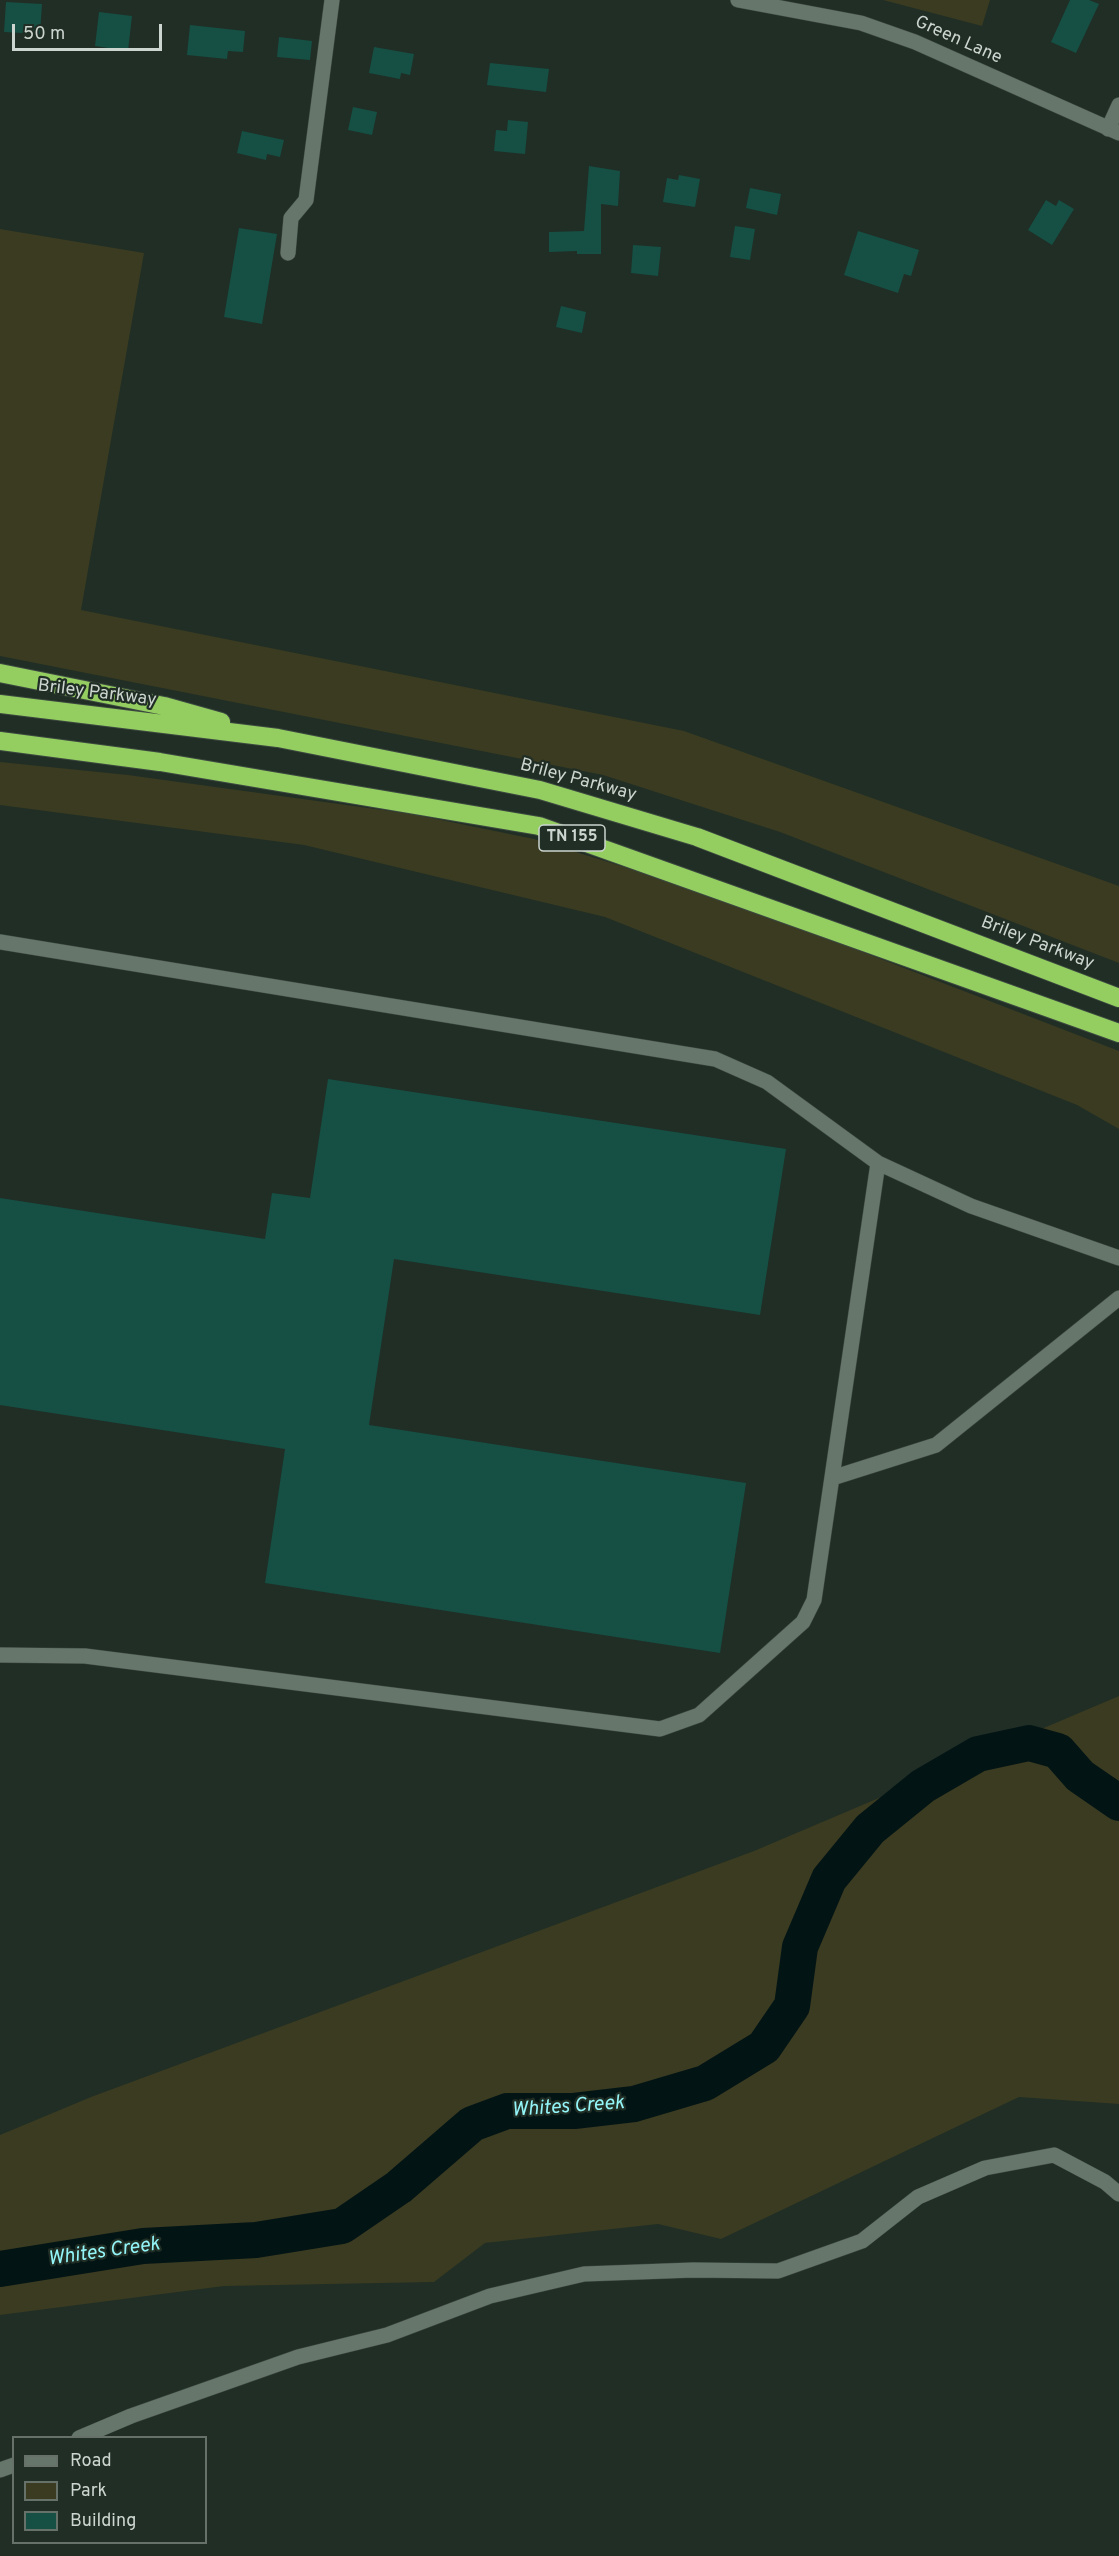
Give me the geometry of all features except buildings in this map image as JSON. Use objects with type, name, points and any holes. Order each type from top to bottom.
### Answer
[{"type":"highway","points":[[0,673],[164,706],[278,738]]},
{"type":"highway","name":"Briley Parkway","points":[[0,704],[278,738],[540,790],[697,837],[1119,998]]},
{"type":"highway","name":"TN 155","points":[[0,741],[172,764],[539,826],[1119,1033]]},
{"type":"street","points":[[288,253],[291,218],[306,200],[332,0]]},
{"type":"street","name":"Green Lane","points":[[738,0],[861,23],[915,42],[1113,131]]},
{"type":"street","points":[[1113,131],[1119,105]]},
{"type":"street","points":[[0,942],[715,1059],[767,1082],[878,1163],[971,1206],[1119,1258]]},
{"type":"street","points":[[0,1655],[85,1656],[660,1729],[699,1715],[803,1622],[814,1600],[878,1163]]},
{"type":"street","points":[[832,1478],[936,1445],[1119,1298]]},
{"type":"street","points":[[84,2436],[131,2416],[257,2370],[298,2357],[387,2335],[489,2296],[584,2274],[693,2270],[778,2271],[862,2241],[918,2197],[985,2168],[1054,2155],[1105,2182],[1119,2194]]},
{"type":"green space","points":[[883,0],[990,0],[982,26]]},
{"type":"green space","points":[[0,229],[144,253],[81,610],[684,731],[1119,886],[1119,963],[780,832],[603,775],[0,656]]},
{"type":"green space","points":[[0,762],[128,775],[412,814],[534,839],[718,896],[1119,1051],[1119,1129],[1077,1105],[605,917],[304,845],[0,805]]},
{"type":"green space","points":[[1119,1696],[1119,2104],[1019,2097],[721,2239],[658,2224],[485,2243],[434,2282],[224,2286],[0,2315],[0,2135],[91,2097],[754,1851]]},
{"type":"waterway","name":"Whites Creek","points":[[0,2269],[143,2246],[256,2240],[342,2226],[399,2187],[472,2124],[507,2111],[574,2111],[634,2104],[705,2083],[764,2047],[792,2006],[800,1947],[829,1879],[870,1829],[923,1786],[978,1754],[1029,1743],[1058,1751],[1080,1776],[1119,1803]]}]
